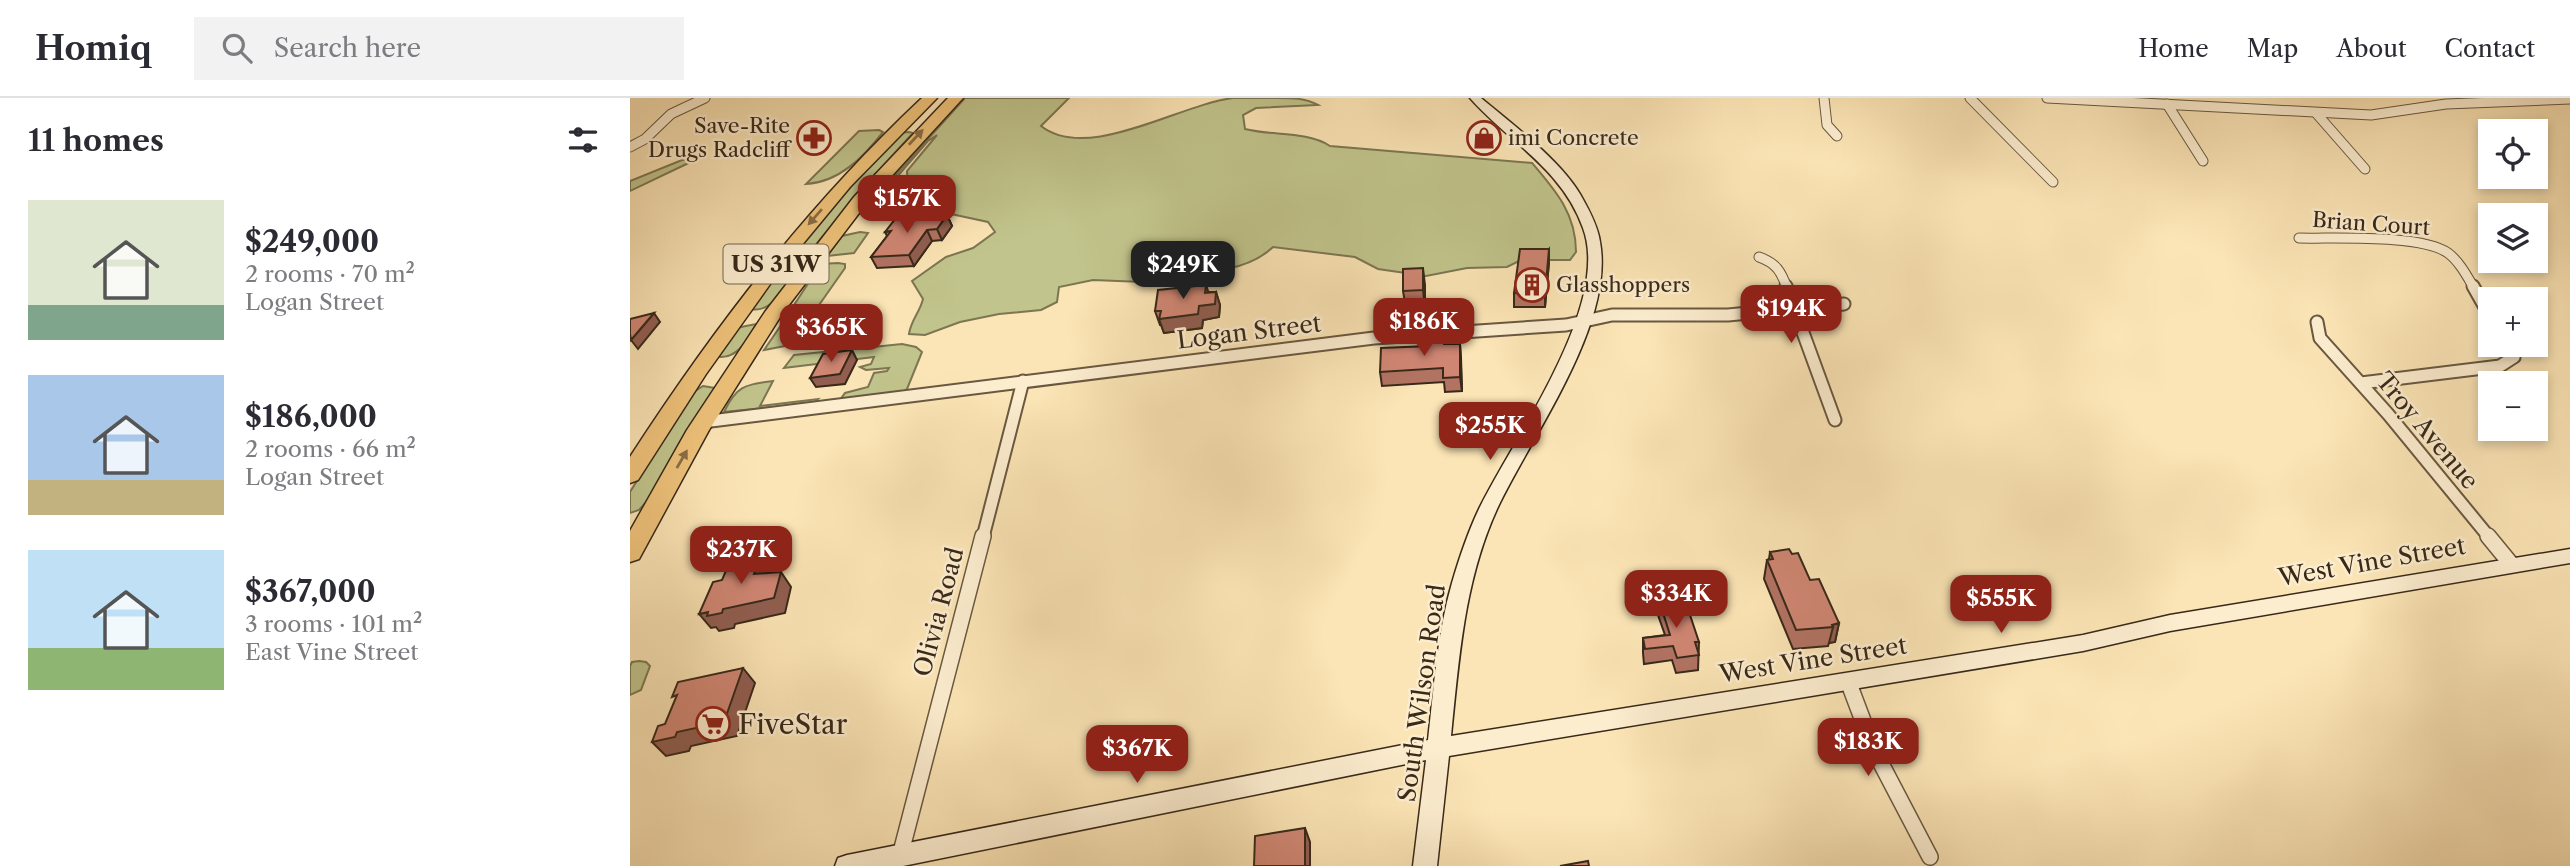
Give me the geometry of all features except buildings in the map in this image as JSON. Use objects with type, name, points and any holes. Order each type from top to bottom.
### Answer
[{"type":"highway","name":"US 31W","points":[[630,475],[686,387],[780,258],[844,185],[930,98]]},
{"type":"highway","name":"US 31W","points":[[630,553],[703,422],[773,315],[831,235],[883,173],[956,98]]},
{"type":"main road","name":"South Wilson Road","points":[[1425,866],[1451,636],[1468,559],[1487,511],[1571,353],[1584,321],[1595,276],[1594,243],[1581,206],[1553,168],[1475,98]]},
{"type":"main road","name":"West Vine Street","points":[[847,866],[1437,748],[2083,643],[2170,623],[2570,556]]},
{"type":"street","points":[[630,148],[645,139],[671,114],[705,98]]},
{"type":"street","points":[[1824,98],[1827,125],[1837,136]]},
{"type":"street","points":[[1970,98],[2053,182]]},
{"type":"street","points":[[2047,98],[2316,113],[2384,114],[2474,100],[2570,99]]},
{"type":"street","points":[[2167,104],[2203,161]]},
{"type":"street","points":[[2316,113],[2365,169]]},
{"type":"street","name":"Brian Court","points":[[2299,238],[2414,243],[2441,248],[2451,256],[2478,298]]},
{"type":"street","points":[[1759,257],[1778,267],[1835,420]]},
{"type":"street","name":"Logan Street","points":[[703,422],[1374,338],[1566,325],[1612,315],[1728,314],[1844,304]]},
{"type":"street","name":"Troy Avenue","points":[[2317,322],[2320,338],[2361,383],[2511,564]]},
{"type":"street","points":[[2361,383],[2500,366],[2514,357]]},
{"type":"street","name":"Olivia Road","points":[[900,856],[1023,381]]},
{"type":"street","points":[[1848,681],[1874,750],[1930,857]]},
{"type":"green space","points":[[965,98],[1069,98],[1041,126],[1061,136],[1083,138],[1135,128],[1211,102],[1233,98],[1304,100],[1318,105],[1256,108],[1243,115],[1245,129],[1311,138],[1330,146],[1532,163],[1563,204],[1572,226],[1576,252],[1570,260],[1521,260],[1507,267],[1467,268],[1426,276],[1378,269],[1355,257],[1273,247],[1261,256],[1232,268],[1153,275],[1143,282],[1093,280],[1059,287],[1057,302],[1041,310],[999,314],[960,322],[925,335],[909,334],[923,299],[912,281],[946,257],[973,248],[995,232],[988,222],[909,205],[907,171],[937,135],[928,141],[871,207],[862,212]]},
{"type":"green space","points":[[859,131],[883,132],[850,167],[830,179],[806,184]]},
{"type":"green space","points":[[899,133],[913,133],[809,253],[794,256],[819,221]]},
{"type":"green space","points":[[697,159],[630,191],[630,181],[682,160]]},
{"type":"green space","points":[[868,233],[854,253],[827,256],[842,236]]},
{"type":"green space","points":[[821,264],[845,264],[845,268],[819,305],[794,305]]},
{"type":"green space","points":[[787,265],[799,266],[785,288],[766,307],[751,309],[781,268]]},
{"type":"green space","points":[[812,316],[795,344],[764,350],[784,321]]},
{"type":"green space","points":[[756,324],[737,351],[720,357],[718,354],[736,328]]},
{"type":"green space","points":[[902,344],[916,347],[922,352],[907,389],[900,394],[840,400],[845,393],[868,387],[874,373],[887,371],[889,368],[866,370],[860,367],[871,364],[874,357],[784,368],[794,355]]},
{"type":"green space","points":[[773,381],[760,406],[818,399],[814,403],[724,412],[738,391]]},
{"type":"green space","points":[[703,386],[715,388],[647,501],[639,510],[630,513],[630,492],[692,393]]},
{"type":"green space","points":[[639,661],[650,666],[641,690],[630,695],[630,666],[632,662]]},
{"type":"place","name":"Save-Rite Drugs Radcliff","points":[[814,138]]},
{"type":"place","name":"imi Concrete","points":[[1484,138]]},
{"type":"place","name":"Glasshoppers","points":[[1532,285]]},
{"type":"place","name":"FiveStar","points":[[713,724]]}]
